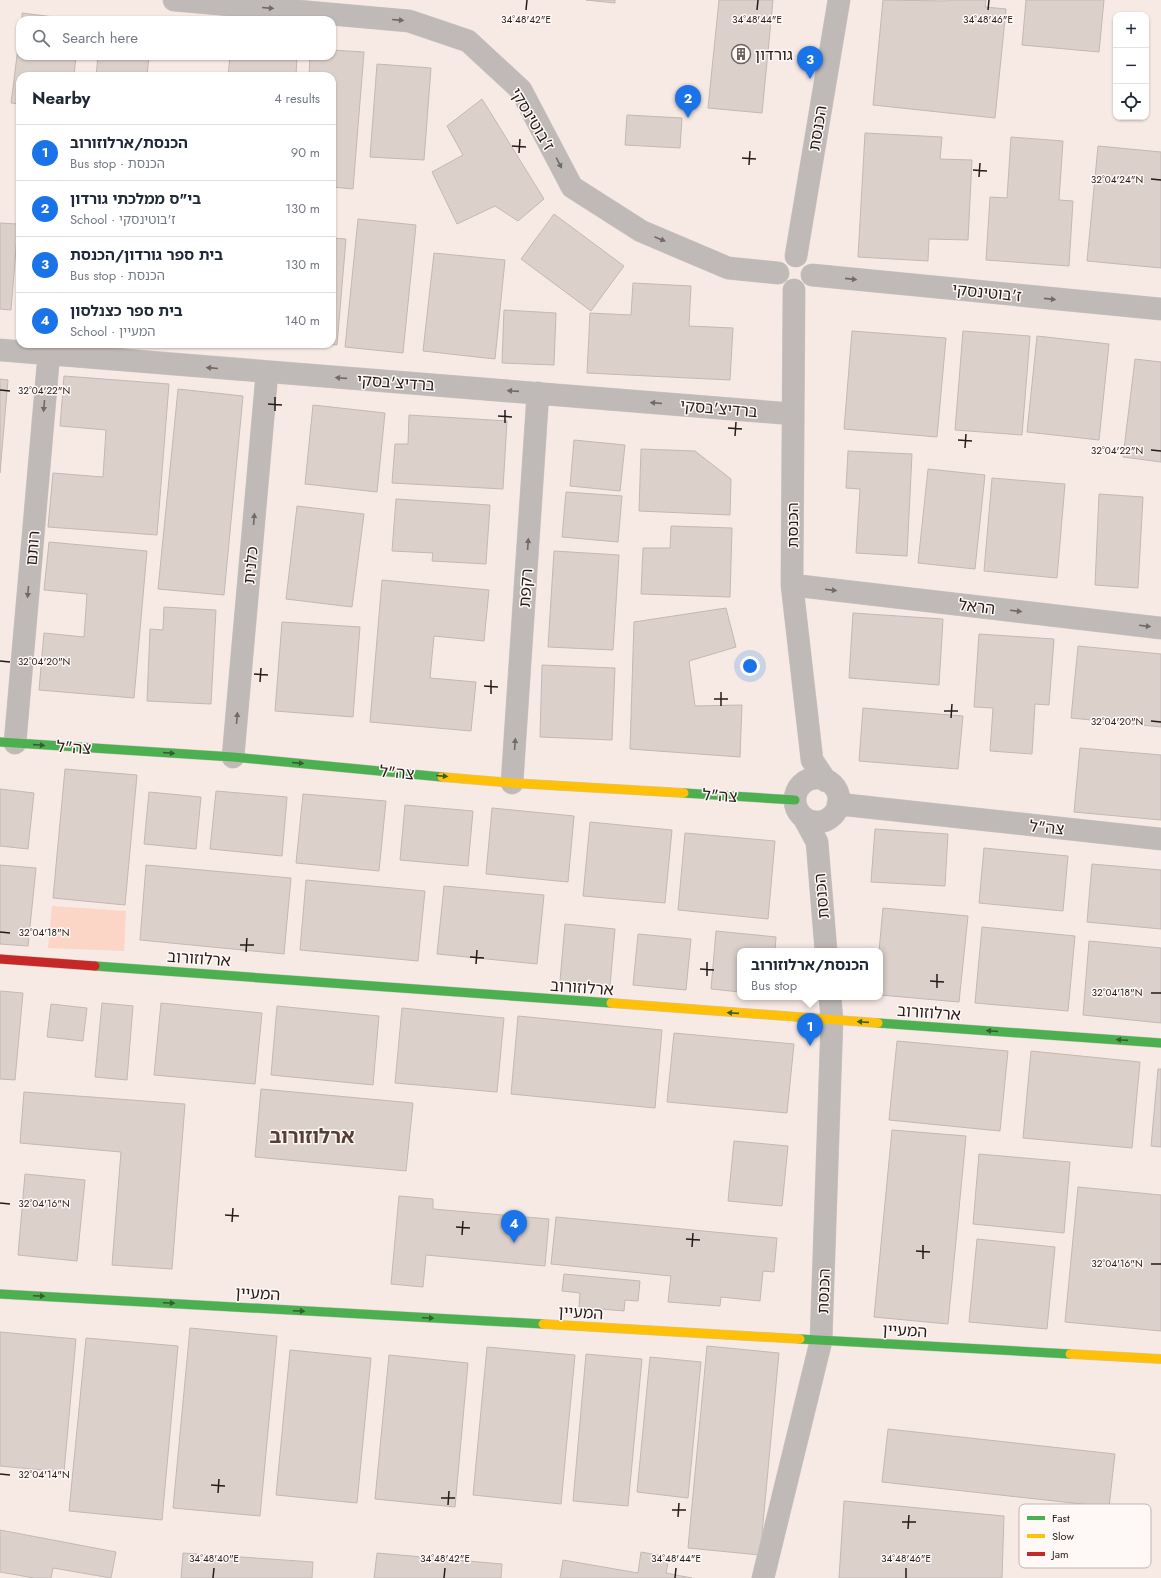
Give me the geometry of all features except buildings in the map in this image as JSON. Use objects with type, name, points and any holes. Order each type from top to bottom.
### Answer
[{"type":"street","name":"ז'בוטינסקי","points":[[174,0],[409,21],[468,41],[521,90],[572,187],[641,231],[713,262],[728,268],[778,273]]},
{"type":"street","name":"הכנסת","points":[[796,256],[839,0]]},
{"type":"street","points":[[796,256],[806,260],[810,264],[812,275],[808,284],[799,290],[784,287],[778,273],[782,262],[796,256]]},
{"type":"street","name":"ז'בוטינסקי","points":[[812,275],[1161,310]]},
{"type":"street","name":"הכנסת","points":[[794,290],[792,585],[812,760]]},
{"type":"street","name":"ברדיצ'בסקי","points":[[0,350],[23,353],[49,353],[267,373],[793,414]]},
{"type":"street","name":"רותם","points":[[7,743],[49,353]]},
{"type":"street","name":"כלנית","points":[[233,757],[267,373]]},
{"type":"street","name":"רקפת","points":[[512,783],[538,393]]},
{"type":"street","name":"הראל","points":[[792,585],[1161,628]]},
{"type":"street","name":"צה\"ל","points":[[7,743],[233,757],[512,783],[799,801]]},
{"type":"street","points":[[812,760],[826,781],[835,788],[837,793],[834,811],[817,842]]},
{"type":"street","points":[[812,760],[799,801],[817,842]]},
{"type":"street","points":[[826,781],[812,779],[806,782],[799,801],[808,821],[820,822],[834,811]]},
{"type":"street","name":"צה\"ל","points":[[834,811],[1161,839]]},
{"type":"street","name":"הכנסת","points":[[817,842],[826,948]]},
{"type":"street","name":"ארלוזורוב","points":[[0,959],[1161,1043]]},
{"type":"street","name":"הכנסת","points":[[763,1578],[821,1341],[832,1020],[830,1000]]},
{"type":"street","name":"המעיין","points":[[0,1294],[1161,1359]]},
{"type":"shaded area","points":[[52,906],[126,911],[124,951],[48,948]]},
{"type":"traffic: fast","points":[[0,742],[233,757],[442,777]]},
{"type":"traffic: fast","points":[[684,793],[795,800]]},
{"type":"traffic: fast","points":[[95,966],[611,1003]]},
{"type":"traffic: fast","points":[[878,1023],[1161,1043]]},
{"type":"traffic: fast","points":[[0,1294],[543,1324]]},
{"type":"traffic: fast","points":[[800,1339],[1070,1354]]},
{"type":"traffic: slow","points":[[442,777],[512,783],[684,793]]},
{"type":"traffic: slow","points":[[611,1003],[878,1023]]},
{"type":"traffic: slow","points":[[543,1324],[800,1339]]},
{"type":"traffic: slow","points":[[1070,1354],[1161,1359]]},
{"type":"traffic: jam","points":[[0,959],[95,966]]},
{"type":"place","name":"גורדון","points":[[741,54]]},
{"type":"place","name":"בית ספר גורדון/הכנסת","points":[[810,79]]},
{"type":"place","name":"בי\"ס ממלכתי גורדון","points":[[688,118]]},
{"type":"place","name":"הכנסת/ארלוזורוב","points":[[810,1046]]},
{"type":"place","name":"בית ספר כצנלסון","points":[[514,1243]]},
{"type":"district","name":"ארלוזורוב","points":[[312,1136]]}]
